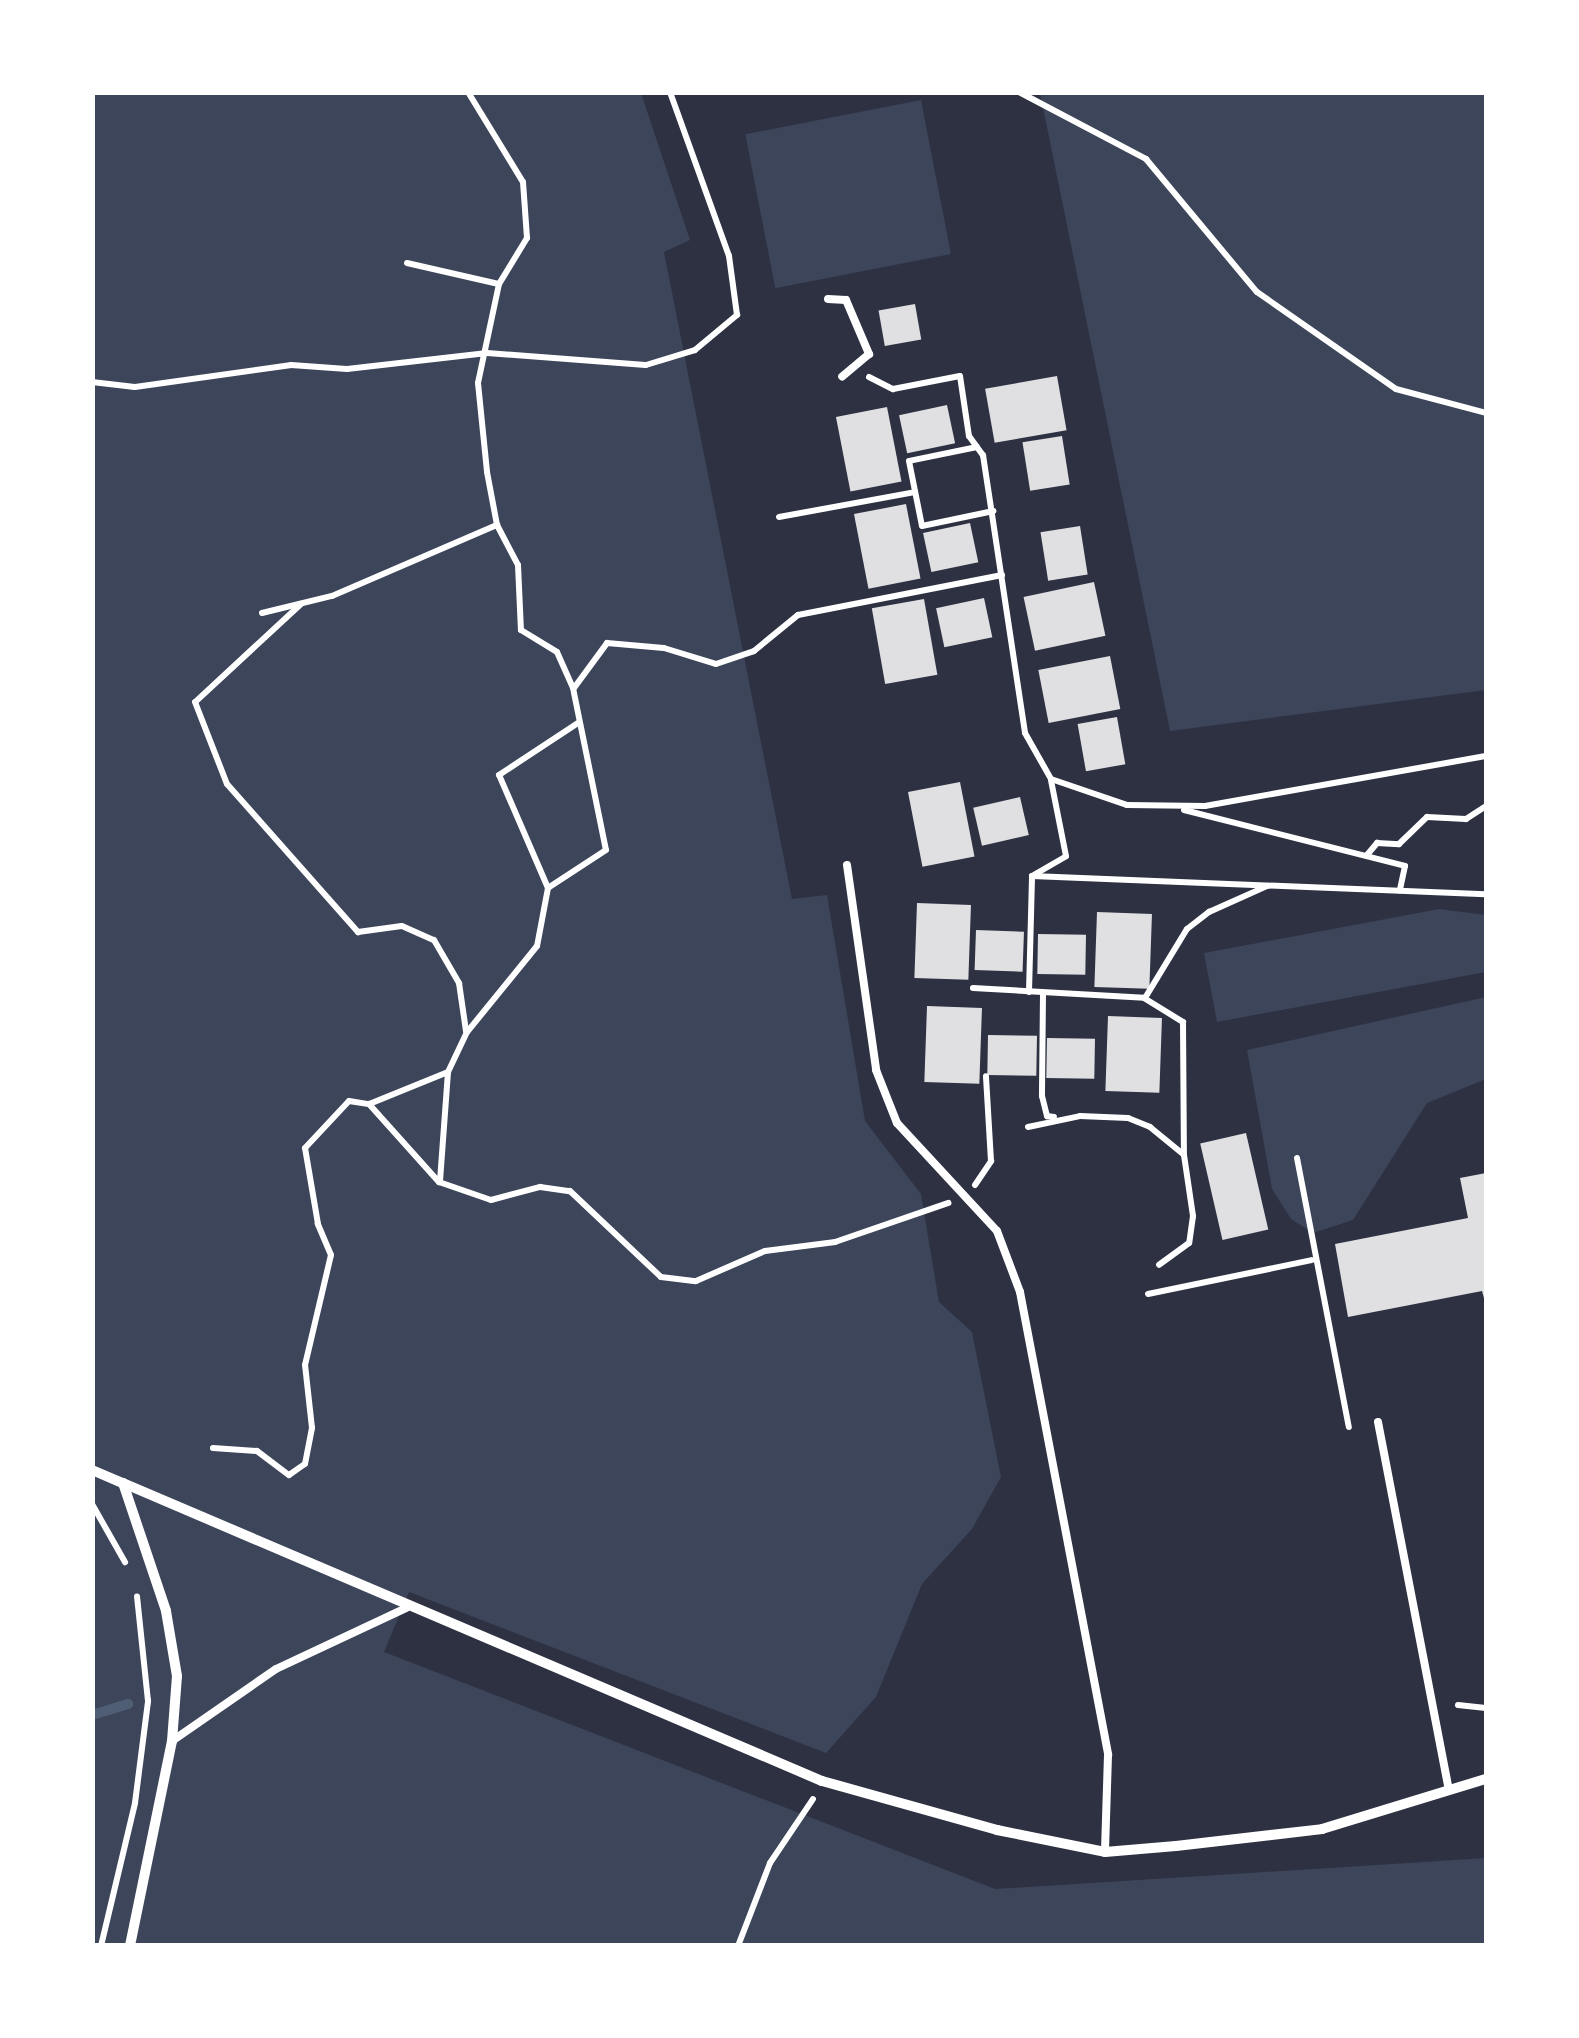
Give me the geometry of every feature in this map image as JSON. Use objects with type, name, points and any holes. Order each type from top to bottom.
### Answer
[{"type":"street","points":[[92,1470],[230,1524],[406,1608],[822,1781],[1105,1852],[1322,1829],[1486,1779]]},
{"type":"street","points":[[123,1483],[166,1611],[177,1676],[172,1741],[130,1946]]},
{"type":"lane","points":[[828,299],[846,300],[860,322],[869,354],[856,370],[842,377]]},
{"type":"lane","points":[[847,865],[876,1070],[896,1122],[997,1231],[1020,1292],[1108,1755],[1105,1852]]},
{"type":"lane","points":[[1378,1422],[1449,1789]]},
{"type":"lane","points":[[172,1741],[276,1669],[406,1608]]},
{"type":"path","points":[[468,92],[523,182],[527,238],[499,284],[478,418],[498,525],[518,565],[521,630],[558,652],[574,688],[606,850],[548,888]]},
{"type":"path","points":[[92,382],[134,387],[291,365],[347,369],[487,352],[646,364],[696,350],[738,316],[729,256],[670,92]]},
{"type":"path","points":[[1019,92],[1146,159],[1257,292],[1396,389],[1486,413]]},
{"type":"path","points":[[407,263],[499,284]]},
{"type":"path","points":[[856,370],[893,389],[960,376],[993,511],[1025,732],[1051,779],[1066,856],[1032,876]]},
{"type":"path","points":[[977,448],[909,460],[922,526],[993,511]]},
{"type":"path","points":[[779,517],[915,492]]},
{"type":"path","points":[[262,613],[300,604],[445,553],[498,525]]},
{"type":"path","points":[[574,688],[607,643],[664,648],[716,664],[754,651],[798,614],[1002,575]]},
{"type":"path","points":[[300,604],[195,702],[227,784],[358,932],[402,926],[434,940],[459,982],[467,1032]]},
{"type":"path","points":[[440,1182],[448,1072],[467,1032],[537,946],[548,888],[499,775],[578,722]]},
{"type":"path","points":[[1162,808],[1486,756]]},
{"type":"path","points":[[1051,779],[1082,794],[1215,814],[1405,866],[1400,890]]},
{"type":"path","points":[[1367,855],[1377,843],[1399,844],[1427,817],[1466,819],[1486,806]]},
{"type":"path","points":[[1032,876],[1486,894]]},
{"type":"path","points":[[1029,992],[1032,876]]},
{"type":"path","points":[[1144,998],[1187,929],[1209,912],[1268,885]]},
{"type":"path","points":[[973,988],[1042,996],[1144,998],[1174,1010],[1188,1036],[1184,1155],[1193,1216],[1188,1243],[1159,1266]]},
{"type":"path","points":[[1042,996],[1042,1096],[1047,1116],[1128,1118],[1150,1127],[1184,1155]]},
{"type":"path","points":[[213,1448],[257,1450],[288,1474],[305,1464],[312,1428],[305,1365],[332,1255],[318,1224],[305,1148],[349,1101],[369,1104],[448,1072]]},
{"type":"path","points":[[369,1104],[440,1182],[490,1200],[540,1187],[570,1191],[661,1277],[696,1281],[764,1251],[888,1228],[966,1194],[991,1161],[986,1076]]},
{"type":"path","points":[[1028,1127],[1063,1119]]},
{"type":"path","points":[[1297,1158],[1312,1260],[1349,1427]]},
{"type":"path","points":[[1148,1294],[1312,1260]]},
{"type":"path","points":[[92,1504],[128,1568]]},
{"type":"path","points":[[101,1946],[135,1803],[148,1701],[135,1582]]},
{"type":"path","points":[[1458,1704],[1486,1708]]},
{"type":"path","points":[[738,1946],[770,1863],[822,1781]]},
{"type":"shaded area","points":[[92,93],[641,93],[690,240],[664,252],[792,899],[827,895],[865,1121],[921,1194],[939,1302],[972,1332],[1001,1477],[972,1529],[922,1584],[876,1697],[826,1753],[409,1592],[384,1652],[995,1889],[1486,1858],[1486,1945],[93,1945]]},
{"type":"shaded area","points":[[1040,93],[1486,93],[1486,690],[1170,731]]},
{"type":"shaded area","points":[[921,100],[951,254],[775,288],[745,134]]},
{"type":"shaded area","points":[[1439,909],[1486,915],[1486,972],[1217,1022],[1204,953]]},
{"type":"shaded area","points":[[1486,997],[1486,1079],[1427,1103],[1353,1220],[1313,1233],[1291,1219],[1272,1189],[1247,1050]]},
{"type":"building","points":[[915,304],[921,339],[885,346],[879,310]]},
{"type":"building","points":[[1057,376],[1067,430],[995,443],[985,389]]},
{"type":"building","points":[[947,405],[955,443],[907,453],[899,415]]},
{"type":"building","points":[[887,407],[902,482],[850,492],[836,417]]},
{"type":"building","points":[[1062,436],[1070,484],[1030,491],[1022,442]]},
{"type":"building","points":[[906,504],[921,579],[868,589],[854,514]]},
{"type":"building","points":[[970,523],[978,562],[931,572],[923,533]]},
{"type":"building","points":[[1080,526],[1088,574],[1048,581],[1040,532]]},
{"type":"building","points":[[1094,582],[1105,636],[1035,651],[1024,597]]},
{"type":"building","points":[[984,598],[992,637],[944,647],[936,608]]},
{"type":"building","points":[[924,599],[937,675],[885,684],[872,608]]},
{"type":"building","points":[[1110,656],[1120,709],[1049,723],[1038,670]]},
{"type":"building","points":[[1117,717],[1125,764],[1086,771],[1078,724]]},
{"type":"building","points":[[960,782],[975,857],[922,867],[908,792]]},
{"type":"building","points":[[1020,797],[1029,835],[982,846],[973,808]]},
{"type":"building","points":[[917,903],[971,905],[968,980],[914,978]]},
{"type":"building","points":[[1097,912],[1152,914],[1149,989],[1094,987]]},
{"type":"building","points":[[976,930],[1024,932],[1023,972],[975,970]]},
{"type":"building","points":[[1038,934],[1086,935],[1085,975],[1037,974]]},
{"type":"building","points":[[927,1006],[982,1008],[979,1084],[924,1082]]},
{"type":"building","points":[[1108,1016],[1162,1018],[1159,1093],[1105,1091]]},
{"type":"building","points":[[988,1035],[1037,1036],[1036,1076],[987,1075]]},
{"type":"building","points":[[1047,1038],[1095,1039],[1094,1079],[1046,1078]]},
{"type":"building","points":[[1246,1133],[1268,1229],[1222,1240],[1200,1144]]},
{"type":"building","points":[[1486,1173],[1486,1305],[1482,1291],[1348,1317],[1335,1244],[1468,1218],[1460,1178]]},
{"type":"waterway","points":[[92,1715],[128,1704]]}]
